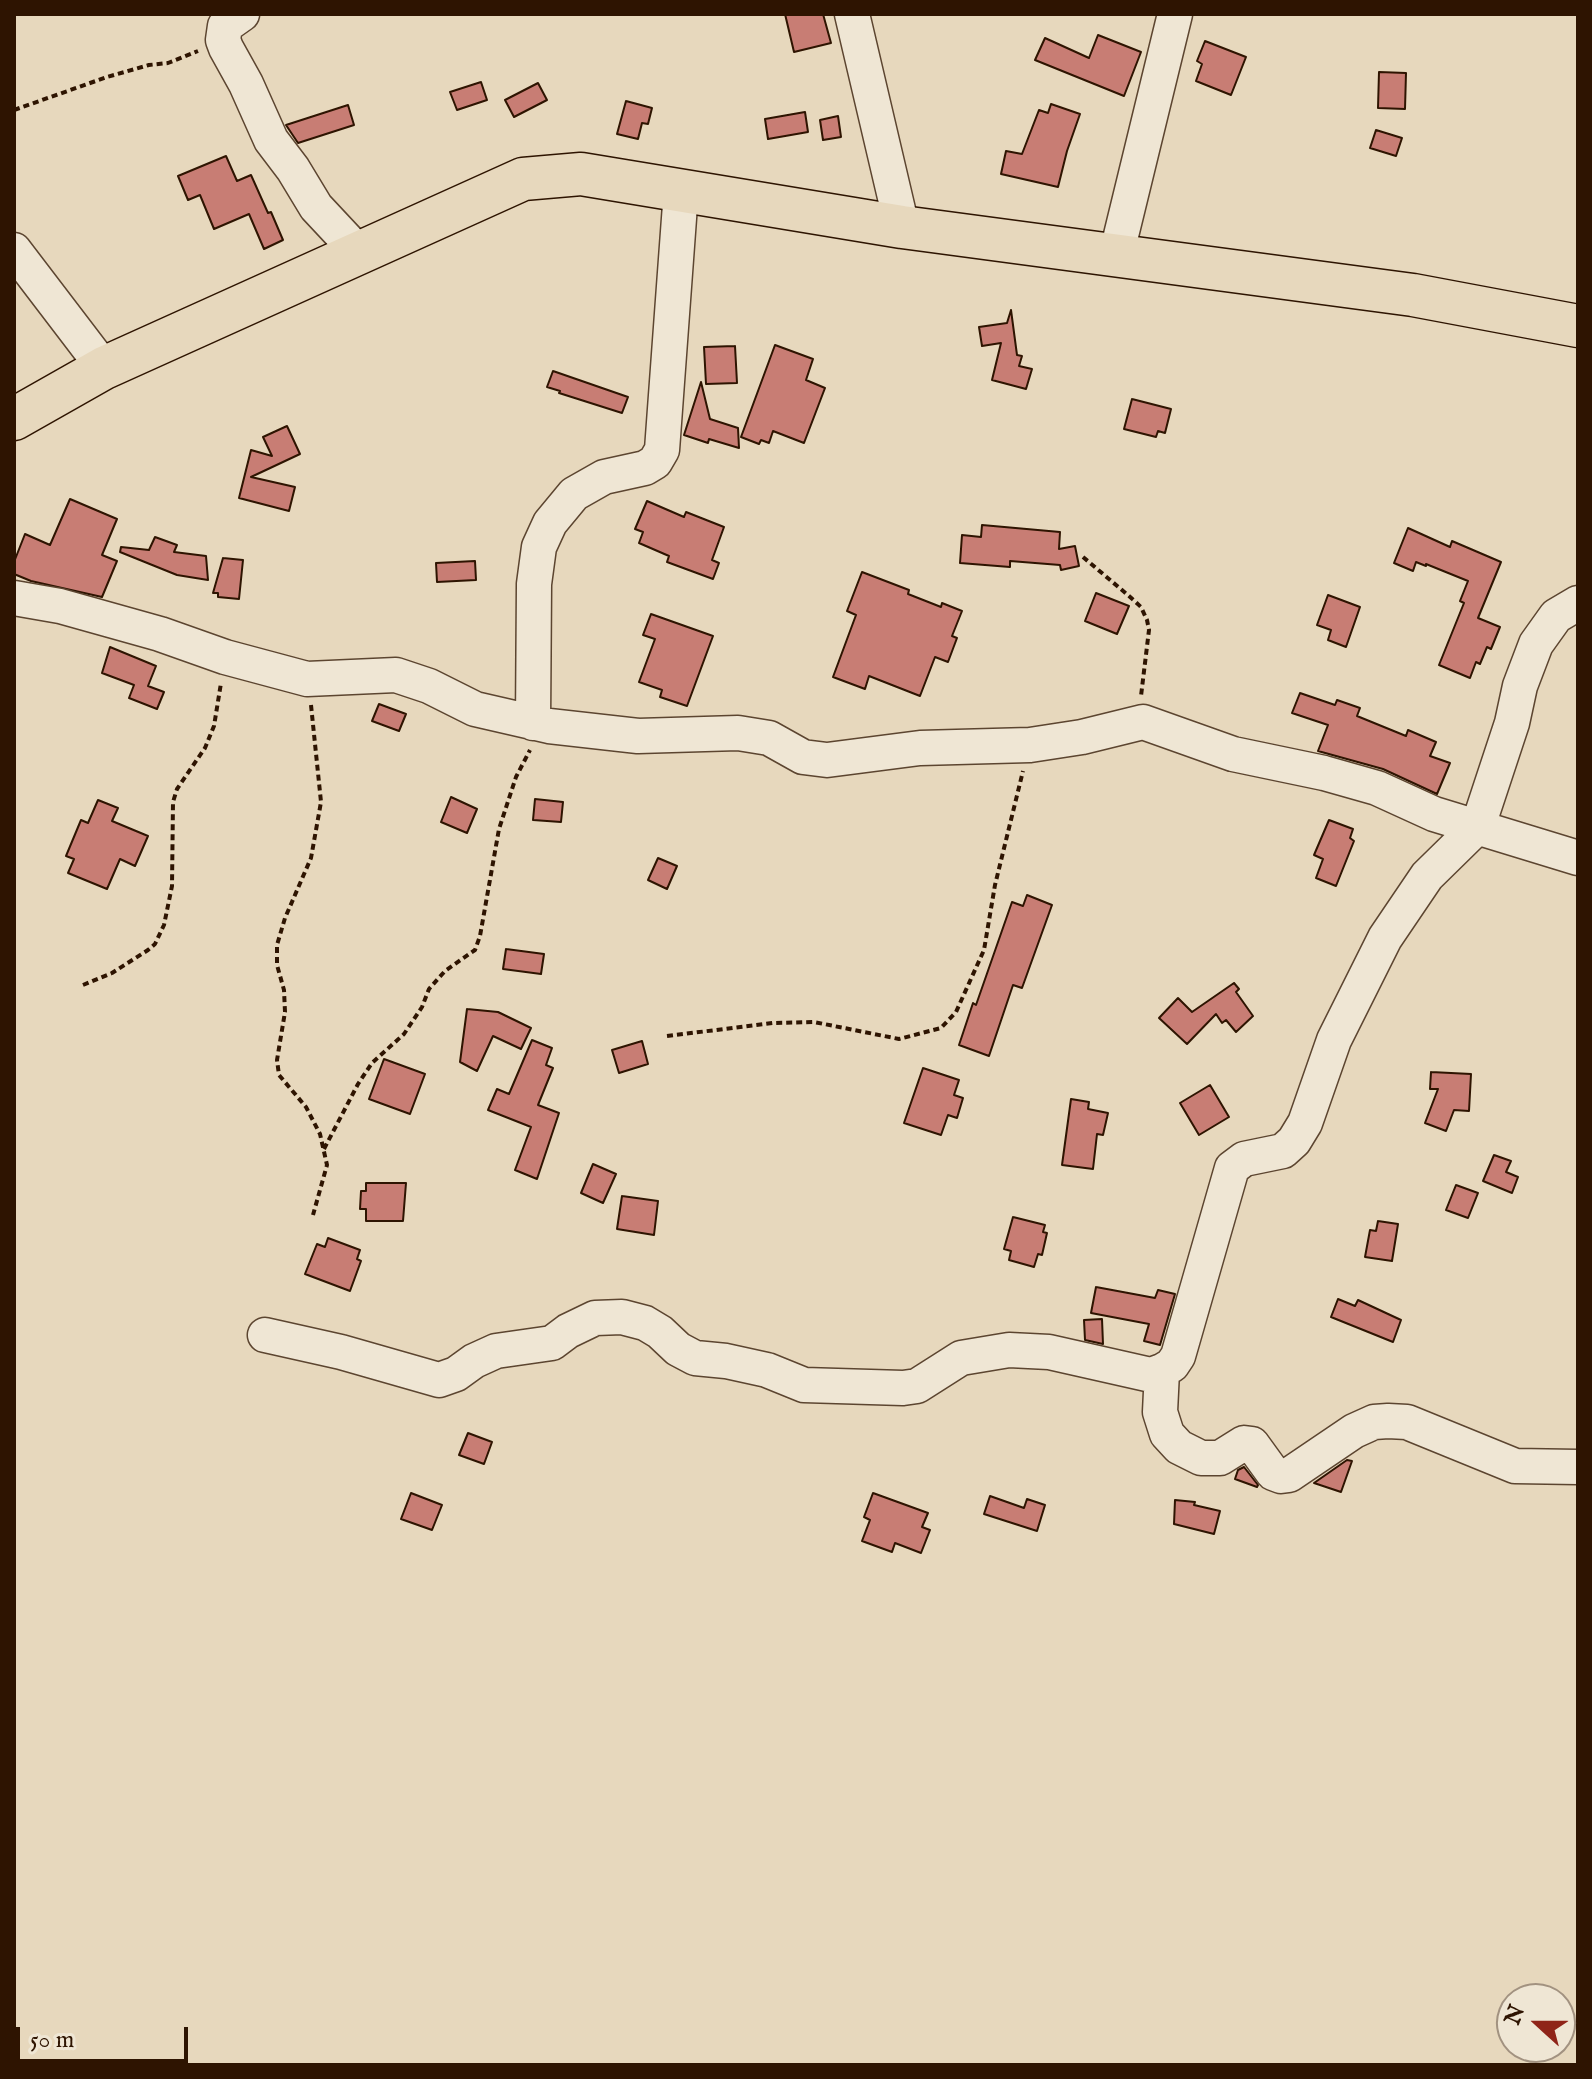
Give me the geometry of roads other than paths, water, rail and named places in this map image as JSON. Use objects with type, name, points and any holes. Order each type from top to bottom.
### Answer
[{"type":"main road","points":[[14,419],[104,368],[523,179],[581,174],[902,227],[1413,295],[1578,326]]},
{"type":"street","points":[[852,14],[902,227]]},
{"type":"street","points":[[1116,256],[1175,14]]},
{"type":"street","points":[[233,24],[226,48],[271,140],[316,207],[359,253]]},
{"type":"street","points":[[541,725],[534,584],[539,547],[550,523],[574,494],[604,477],[645,468],[655,462],[662,450],[681,191]]},
{"type":"street","points":[[14,250],[104,368]]},
{"type":"street","points":[[14,598],[74,610],[307,679],[396,675],[429,686],[475,709],[541,725],[638,736],[738,733],[769,738],[803,757],[827,760],[920,748],[1030,745],[1082,737],[1143,722],[1233,754],[1324,773],[1377,788],[1434,814],[1578,858]]},
{"type":"street","points":[[265,1335],[341,1352],[439,1380],[496,1351],[552,1343],[595,1318],[622,1317],[645,1323],[695,1358],[767,1370],[804,1385],[917,1386],[961,1358],[1009,1350],[1049,1352],[1151,1375],[1162,1371],[1172,1365],[1178,1356],[1232,1168],[1244,1159],[1283,1151],[1294,1141],[1305,1123],[1334,1040],[1385,938],[1427,876],[1478,826],[1512,723],[1520,686],[1536,644],[1556,616],[1578,603]]},
{"type":"street","points":[[1162,1371],[1160,1412],[1167,1434],[1179,1447],[1201,1458],[1220,1458],[1244,1443],[1252,1444],[1273,1473],[1289,1475],[1354,1431],[1374,1422],[1388,1421],[1407,1422],[1515,1466],[1578,1467]]}]
